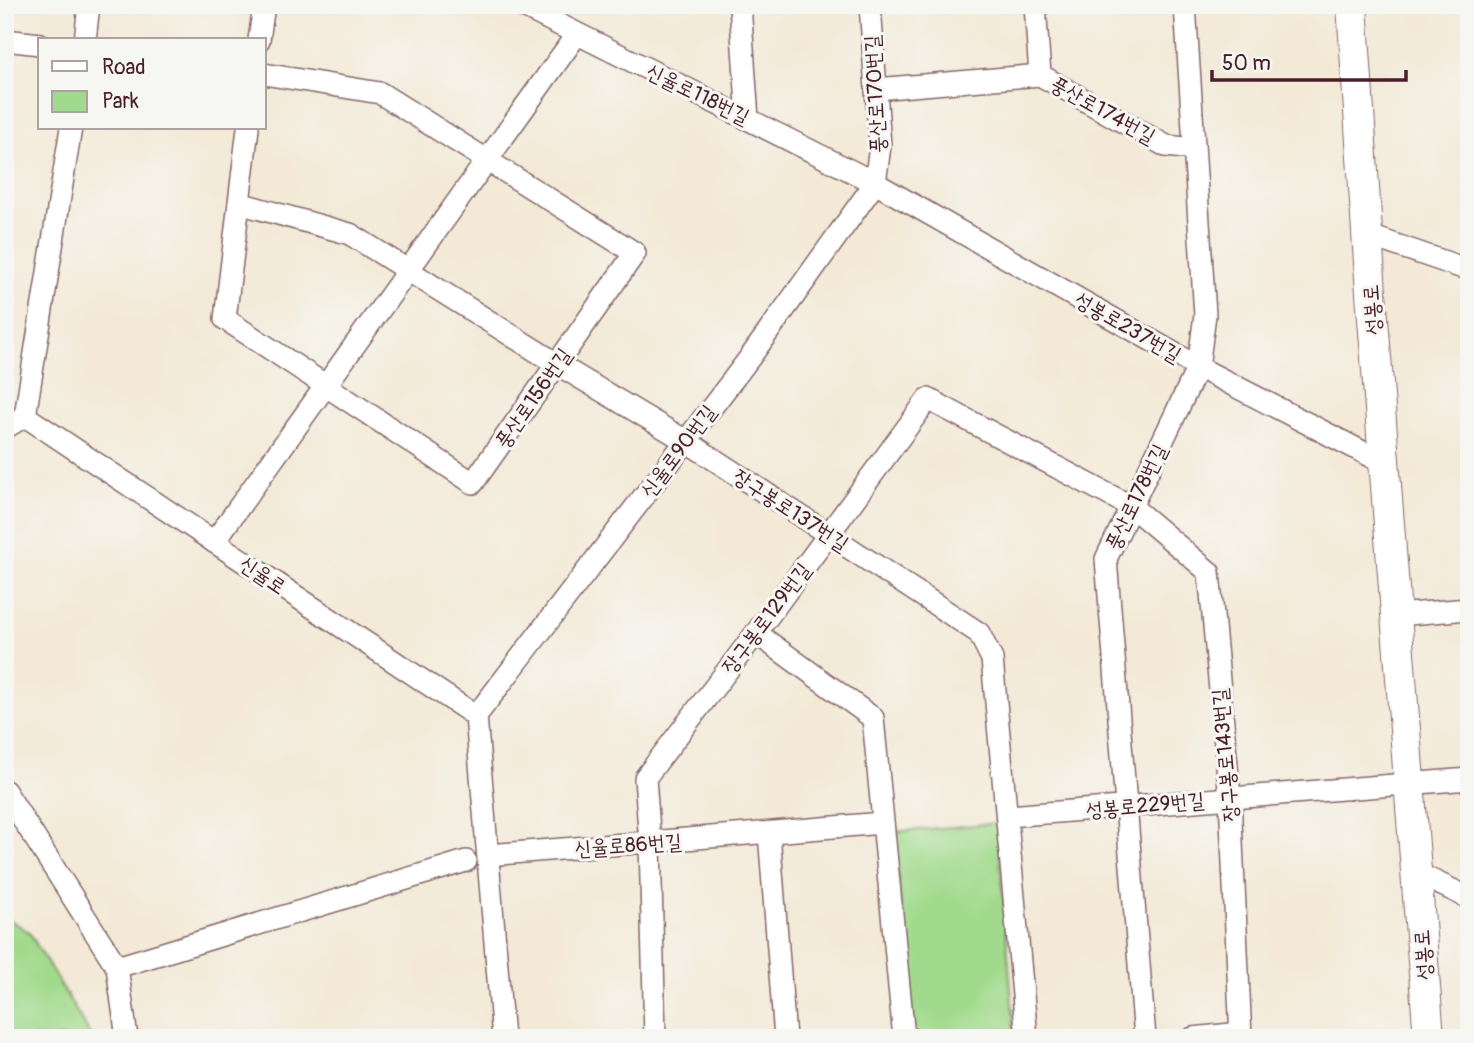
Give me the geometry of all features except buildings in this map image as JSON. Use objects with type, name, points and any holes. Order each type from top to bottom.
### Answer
[{"type":"street","points":[[85,38],[89,5]]},
{"type":"street","points":[[259,38],[264,5]]},
{"type":"street","name":"신율로118번길","points":[[520,5],[876,183]]},
{"type":"street","points":[[740,5],[748,119]]},
{"type":"street","name":"풍산로170번길","points":[[870,5],[880,146],[876,183]]},
{"type":"street","name":"풍산로174번길","points":[[1035,5],[1040,75],[1166,146],[1194,149]]},
{"type":"street","name":"풍산로178번길","points":[[1145,1038],[1106,559],[1198,367],[1205,315],[1185,5]]},
{"type":"street","name":"성봉로","points":[[1352,5],[1384,463],[1430,1038]]},
{"type":"street","points":[[214,542],[577,34]]},
{"type":"street","points":[[5,40],[38,44]]},
{"type":"street","name":"풍산로156번길","points":[[248,130],[225,319],[473,483],[635,253],[380,93],[266,74]]},
{"type":"street","points":[[876,89],[1040,75]]},
{"type":"street","points":[[5,428],[25,416],[71,130]]},
{"type":"street","name":"성봉로237번길","points":[[876,183],[1198,367],[1384,463]]},
{"type":"street","name":"신율로90번길","points":[[476,716],[751,356],[876,183]]},
{"type":"street","name":"장구봉로137번길","points":[[239,204],[350,234],[557,364],[686,441],[979,633],[992,659],[1027,1038]]},
{"type":"street","points":[[1367,235],[1466,271]]},
{"type":"street","name":"장구봉로129번길","points":[[655,1038],[650,843],[645,778],[756,633],[928,399],[1132,507]]},
{"type":"street","name":"신율로","points":[[25,416],[476,716]]},
{"type":"street","name":"장구봉로143번길","points":[[1132,507],[1209,572],[1230,798],[1241,1035]]},
{"type":"street","points":[[1396,615],[1469,609]]},
{"type":"street","points":[[756,633],[873,718],[904,1038]]},
{"type":"street","points":[[476,716],[503,1038]]},
{"type":"street","points":[[1409,784],[1469,779]]},
{"type":"street","name":"성봉로229번길","points":[[1007,816],[1409,784]]},
{"type":"street","points":[[5,791],[117,967],[127,1038]]},
{"type":"street","name":"신율로86번길","points":[[488,855],[883,823]]},
{"type":"street","points":[[768,833],[785,1038]]},
{"type":"street","points":[[117,967],[466,861]]},
{"type":"street","points":[[1417,873],[1469,898]]},
{"type":"street","points":[[1193,1038],[1241,1035]]},
{"type":"green space","points":[[997,823],[1015,1038],[913,1038],[894,832]]},
{"type":"green space","points":[[5,917],[29,932],[92,1038],[5,1038]]}]
